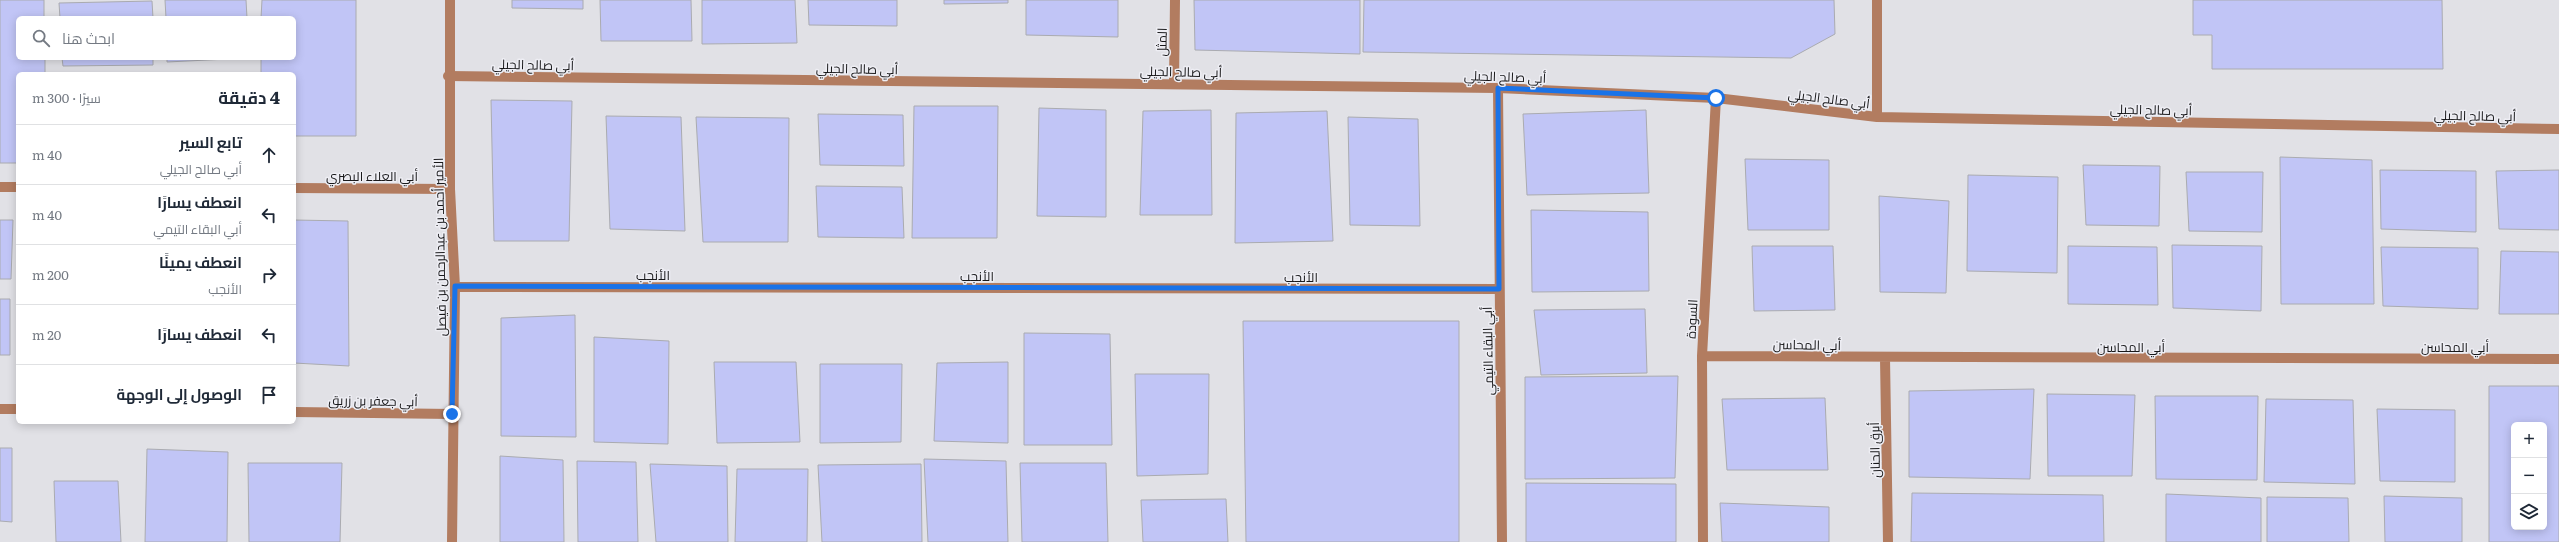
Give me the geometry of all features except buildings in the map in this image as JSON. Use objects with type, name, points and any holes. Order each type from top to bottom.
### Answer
[{"type":"street","name":"الأمير أحمد بن عبدالرحمن بن فيصل","points":[[450,0],[448,76],[450,189],[455,286],[452,414],[452,542]]},
{"type":"street","name":"المثل","points":[[1174,84],[1175,0]]},
{"type":"street","points":[[1876,117],[1878,0]]},
{"type":"street","name":"أبي صالح الجيلي","points":[[448,76],[1498,88],[1716,98],[1876,117],[2559,129]]},
{"type":"street","name":"أبي البقاء التيمي","points":[[1498,88],[1502,542]]},
{"type":"street","name":"السودة","points":[[1703,542],[1702,356],[1716,98]]},
{"type":"street","points":[[0,187],[16,187]]},
{"type":"street","name":"أبي العلاء البصري","points":[[296,188],[450,189]]},
{"type":"street","name":"الأنجب","points":[[455,286],[1499,289]]},
{"type":"street","name":"أبي المحاسن","points":[[1702,356],[2559,360]]},
{"type":"street","name":"أبرق الحنان","points":[[1885,358],[1888,542]]},
{"type":"street","points":[[0,409],[16,409]]},
{"type":"street","name":"أبي جعفر بن زريق","points":[[296,412],[452,414]]},
{"type":"route","points":[[452,414],[455,286],[1499,289],[1498,88],[1716,98]]}]
